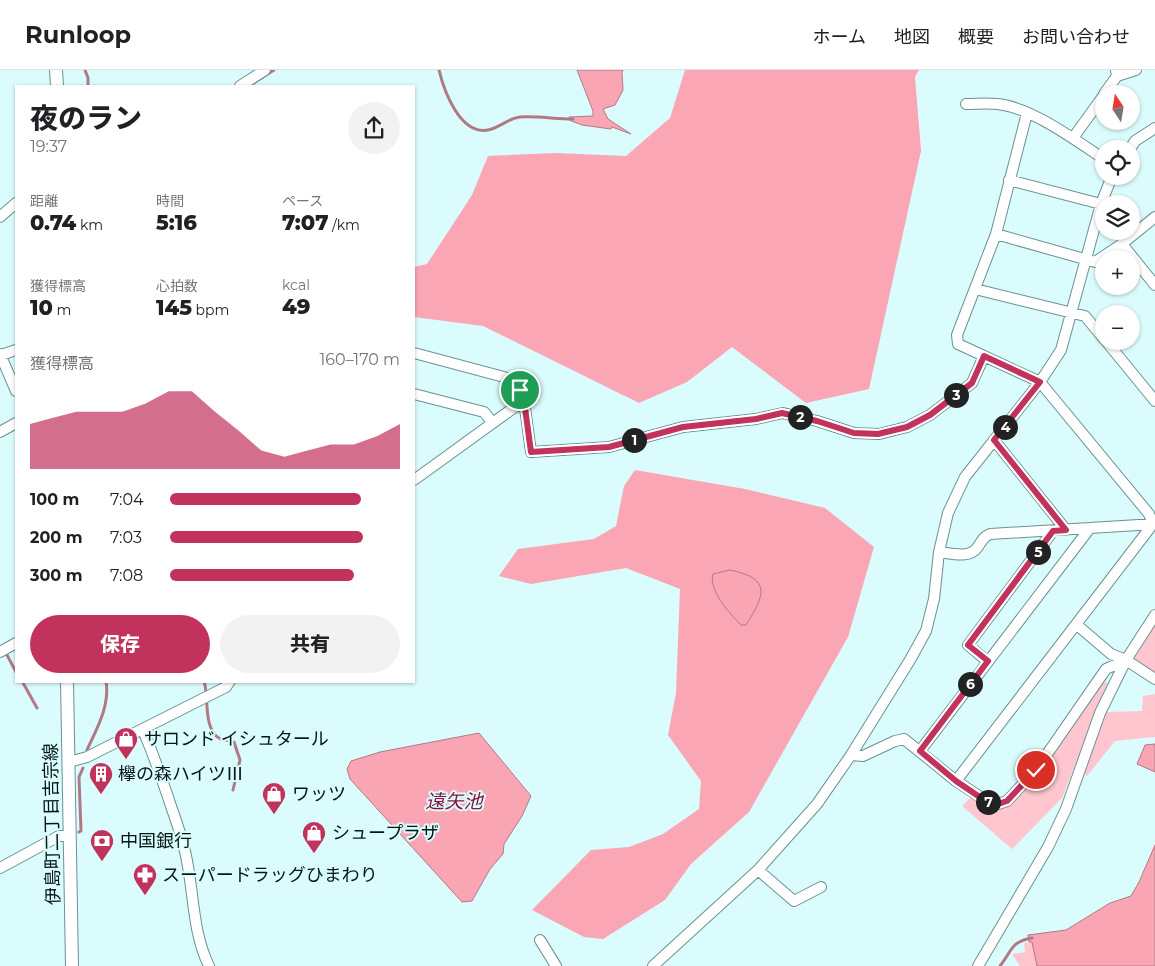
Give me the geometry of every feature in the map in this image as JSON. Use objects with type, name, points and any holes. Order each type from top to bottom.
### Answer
[{"type":"street","points":[[56,70],[57,85]]},
{"type":"street","points":[[242,85],[265,70]]},
{"type":"street","points":[[1110,85],[1117,73],[1136,70]]},
{"type":"street","points":[[966,104],[998,104],[1027,112],[1095,153]]},
{"type":"street","points":[[1073,138],[1095,107]]},
{"type":"street","points":[[1027,112],[996,234],[957,335],[958,344],[1040,382],[1149,514],[1154,524]]},
{"type":"street","points":[[1137,140],[1155,128]]},
{"type":"street","points":[[1009,180],[1095,202]]},
{"type":"street","points":[[0,217],[15,203]]},
{"type":"street","points":[[996,234],[1095,262],[1122,244],[1155,217]]},
{"type":"street","points":[[653,966],[758,870],[817,804],[851,755],[926,631],[934,599],[939,552],[948,513],[965,477],[1040,382],[1062,350],[1095,226]]},
{"type":"street","points":[[1122,244],[1155,285]]},
{"type":"street","points":[[975,288],[1085,316],[1095,328]]},
{"type":"street","points":[[15,350],[0,354],[15,389]]},
{"type":"street","points":[[1113,350],[1155,400]]},
{"type":"street","points":[[415,353],[516,380],[520,390],[519,404],[415,479]]},
{"type":"street","points":[[519,404],[525,408],[531,452],[609,447],[683,427],[756,419],[782,413],[817,421],[854,433],[878,434],[907,427],[930,415],[972,383],[984,356]]},
{"type":"street","points":[[415,394],[484,412],[493,423]]},
{"type":"street","points":[[0,432],[15,424]]},
{"type":"street","points":[[994,440],[1066,530]]},
{"type":"street","points":[[939,552],[968,554],[976,550],[984,537],[990,534],[1154,524]]},
{"type":"street","points":[[956,781],[1154,524]]},
{"type":"street","points":[[920,751],[1090,528]]},
{"type":"street","points":[[988,661],[968,645],[1053,531]]},
{"type":"street","points":[[978,966],[1048,847],[1063,817],[1100,713],[1126,660],[1155,615]]},
{"type":"street","points":[[1077,625],[1111,654],[1126,660],[1155,679]]},
{"type":"street","points":[[0,652],[15,643]]},
{"type":"street","points":[[851,755],[863,756],[895,741],[904,739],[956,781],[990,804],[1007,801],[1036,770],[1106,668],[1126,660]]},
{"type":"street","name":"伊島町二丁目吉宗線","points":[[68,683],[72,966]]},
{"type":"street","points":[[69,762],[87,757],[143,730],[226,687],[229,683]]},
{"type":"street","points":[[143,730],[156,760],[184,844],[198,938],[209,966]]},
{"type":"street","points":[[0,868],[59,836],[70,836]]},
{"type":"street","points":[[758,870],[794,900],[821,887]]},
{"type":"street","points":[[540,940],[556,966]]},
{"type":"shaded area","points":[[685,70],[919,70],[915,77],[921,151],[869,389],[806,403],[732,347],[687,382],[639,403],[483,326],[415,317],[415,267],[427,264],[472,195],[488,156],[555,153],[626,156],[670,118]]},
{"type":"shaded area","points":[[635,470],[745,489],[825,508],[874,547],[848,637],[749,812],[691,864],[665,900],[603,939],[584,937],[532,910],[591,850],[629,847],[663,834],[699,809],[701,781],[668,735],[676,693],[680,589],[626,568],[531,584],[499,576],[518,549],[594,539],[616,526],[624,486]]},
{"type":"shaded area","points":[[1155,623],[1155,673],[1134,660],[1135,655]]},
{"type":"shaded area","points":[[1106,682],[1107,684],[1062,798],[1012,849],[962,806],[973,795],[992,808],[1039,773],[1103,683]]},
{"type":"shaded area","points":[[1155,694],[1155,737],[1115,741],[1087,776],[1081,772],[1106,712],[1142,711],[1143,696]]},
{"type":"shaded area","points":[[1032,942],[1037,966],[1020,966],[1012,954],[1025,952],[1024,943]]},
{"type":"water","points":[[577,70],[623,70],[623,90],[615,105],[603,109],[608,119],[631,134],[612,127],[611,129],[582,125],[569,120],[569,117],[593,116],[593,111]]},
{"type":"water","points":[[730,570],[753,578],[759,584],[761,590],[757,605],[746,625],[741,625],[731,615],[714,587],[713,574]]},
{"type":"water","name":"遠矢池","points":[[479,733],[531,796],[522,816],[504,844],[503,854],[490,869],[472,901],[462,902],[350,779],[347,769],[351,761],[380,752]]},
{"type":"water","points":[[1155,744],[1155,772],[1137,764],[1145,745]]},
{"type":"water","points":[[1155,845],[1155,966],[1037,966],[1032,942],[1029,942],[1028,935],[1066,930],[1110,903],[1131,896]]},
{"type":"waterway","points":[[85,70],[88,85]]},
{"type":"waterway","points":[[251,85],[274,70]]},
{"type":"waterway","points":[[439,70],[449,100],[455,110],[469,126],[478,130],[492,129],[520,117],[573,119]]},
{"type":"waterway","points":[[7,655],[15,670]]},
{"type":"waterway","points":[[23,683],[37,708]]},
{"type":"waterway","points":[[87,750],[104,708],[106,683]]},
{"type":"waterway","points":[[204,683],[207,712],[214,734],[219,738],[234,742],[240,760],[233,790]]},
{"type":"waterway","points":[[79,832],[81,831],[79,777],[83,768]]},
{"type":"waterway","points":[[1000,966],[1015,945],[1032,938]]},
{"type":"place","name":"サロンド イシュタール","points":[[126,760]]},
{"type":"place","name":"欅の森ハイツⅢ","points":[[101,795]]},
{"type":"place","name":"ワッツ","points":[[274,815]]},
{"type":"place","name":"シュープラザ","points":[[314,854]]},
{"type":"place","name":"中国銀行","points":[[102,862]]},
{"type":"place","name":"スーパードラッグひまわり","points":[[145,896]]},
{"type":"route","points":[[520,390],[519,404],[525,408],[531,452],[609,447],[683,427],[756,419],[782,413],[817,421],[854,433],[878,434],[907,427],[930,415],[972,383],[984,356],[1040,382],[994,440],[1066,530],[1053,531],[968,645],[988,661],[920,751],[956,781],[990,804],[1007,801],[1036,770]]}]
